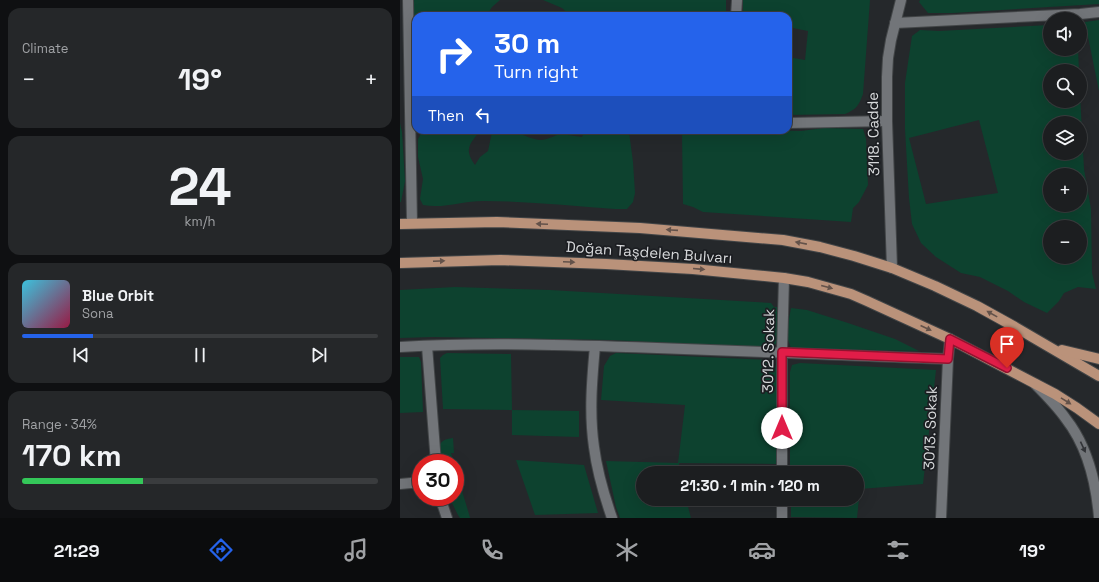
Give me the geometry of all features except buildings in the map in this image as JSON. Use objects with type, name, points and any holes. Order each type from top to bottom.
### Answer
[{"type":"main road","name":"Doğan Taşdelen Bulvarı","points":[[400,224],[497,222],[648,229],[775,239],[820,247],[892,268],[935,286],[977,306],[1099,376]]},
{"type":"main road","name":"Doğan Taşdelen Bulvarı","points":[[400,263],[470,260],[560,262],[693,269],[784,278],[808,282],[837,290],[867,301],[950,339],[1034,383],[1072,405],[1099,424]]},
{"type":"main road","points":[[1052,348],[1099,358]]},
{"type":"street","points":[[408,0],[412,90]]},
{"type":"street","points":[[736,12],[737,0]]},
{"type":"street","name":"3118. Cadde","points":[[892,268],[887,121],[888,58],[901,0]]},
{"type":"street","points":[[895,23],[1099,12]]},
{"type":"street","points":[[792,123],[887,121]]},
{"type":"street","points":[[412,223],[413,134]]},
{"type":"street","name":"3012. Sokak","points":[[782,466],[782,352],[784,278]]},
{"type":"street","name":"3013. Sokak","points":[[941,518],[950,339]]},
{"type":"street","points":[[400,347],[513,344],[782,352],[948,359]]},
{"type":"street","points":[[427,346],[435,454]]},
{"type":"street","points":[[594,346],[591,402],[592,433],[599,475],[612,518]]},
{"type":"street","points":[[1034,383],[1066,418],[1078,437],[1091,470],[1098,503],[1099,517]]},
{"type":"street","points":[[400,484],[412,483]]},
{"type":"street","points":[[443,506],[447,518]]},
{"type":"street","points":[[782,506],[782,518]]},
{"type":"green space","points":[[413,0],[500,0],[489,12],[414,12]]},
{"type":"green space","points":[[543,0],[726,0],[726,12],[566,12],[562,8]]},
{"type":"green space","points":[[743,0],[870,0],[863,94],[857,106],[845,114],[792,115],[792,58],[805,60],[808,31],[792,28],[792,12],[743,12]]},
{"type":"green space","points":[[920,0],[1099,0],[1099,4],[952,13],[928,13],[919,2]]},
{"type":"green space","points":[[1099,20],[1099,91],[1087,32],[1087,22]]},
{"type":"green space","points":[[1043,25],[1043,56],[1078,56],[1079,64],[1043,64],[1043,108],[1081,108],[1081,116],[1043,116],[1043,160],[1084,160],[1084,168],[1043,168],[1043,212],[1087,212],[1087,186],[1091,209],[1092,273],[1096,289],[1078,287],[1064,293],[1059,301],[1047,313],[980,277],[961,273],[936,257],[921,243],[912,224],[905,129],[905,83],[912,36],[920,30],[939,31]],"holes":[[[979,120],[998,193],[926,204],[909,138]]]},
{"type":"green space","points":[[400,123],[402,132],[405,181],[401,202],[400,202]]},
{"type":"green space","points":[[824,128],[863,129],[866,139],[868,185],[859,202],[853,208],[851,222],[703,212],[683,204],[682,134],[792,134],[792,131]]},
{"type":"green space","points":[[421,134],[478,134],[469,147],[470,155],[475,165],[480,157],[488,151],[492,134],[520,134],[542,140],[559,134],[582,137],[583,134],[629,134],[635,193],[633,202],[627,209],[500,201],[476,201],[438,206],[423,205],[420,199],[423,179],[418,157],[418,139]]},
{"type":"green space","points":[[455,287],[550,290],[771,303],[774,307],[777,307],[778,341],[775,345],[769,348],[611,340],[432,337],[400,338],[400,290]]},
{"type":"green space","points":[[791,308],[807,310],[848,323],[895,339],[919,351],[791,348],[786,334]]},
{"type":"green space","points":[[447,353],[511,354],[512,410],[443,409],[440,358]]},
{"type":"green space","points":[[616,353],[774,361],[776,368],[777,464],[679,463],[679,466],[636,466],[636,506],[688,506],[691,518],[620,518],[616,507],[606,461],[678,463],[685,405],[601,400],[604,366],[610,356]]},
{"type":"green space","points":[[400,357],[419,357],[421,362],[423,412],[400,413]]},
{"type":"green space","points":[[800,363],[936,370],[923,484],[864,489],[864,466],[790,466],[790,372],[792,365]]},
{"type":"green space","points":[[512,410],[579,411],[579,437],[512,435]]},
{"type":"green space","points":[[453,438],[454,453],[440,454],[441,443],[447,439]]},
{"type":"green space","points":[[516,460],[584,465],[598,513],[535,515]]},
{"type":"green space","points":[[464,498],[470,518],[460,518],[454,506],[464,506]]},
{"type":"green space","points":[[791,506],[858,506],[857,518],[791,517]]},
{"type":"route","points":[[782,428],[782,352],[948,359],[950,339],[1007,368]]}]
